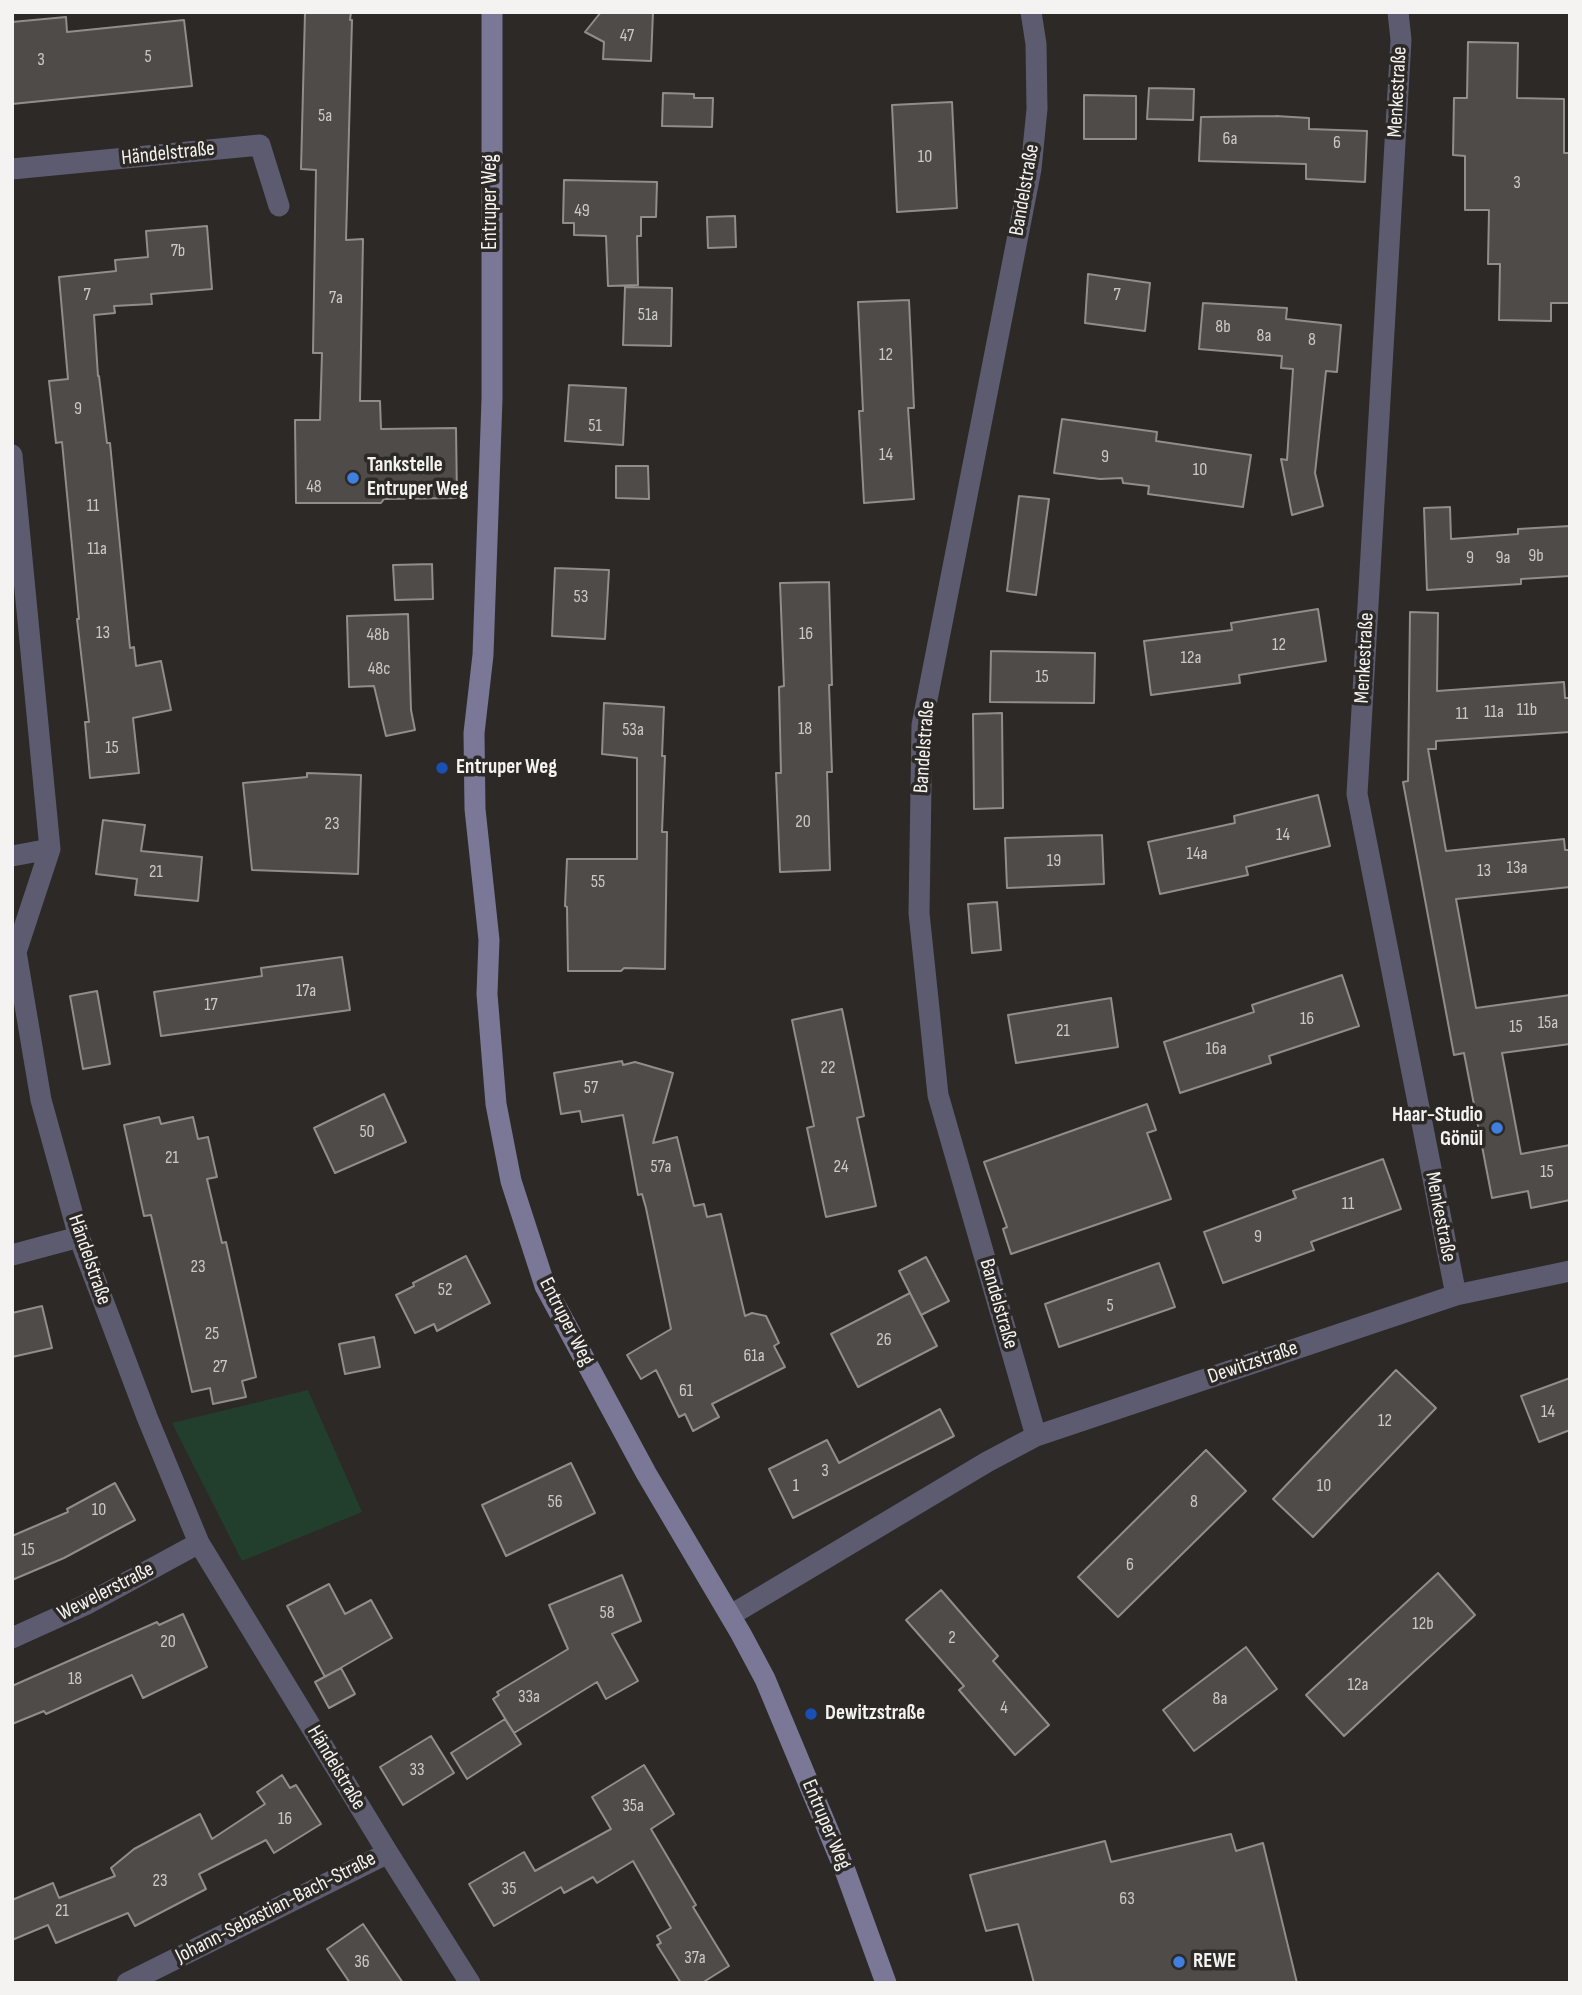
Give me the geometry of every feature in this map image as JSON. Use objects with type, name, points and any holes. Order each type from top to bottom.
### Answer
[{"type":"main road","name":"Entruper Weg","points":[[492,12],[492,398],[483,655],[474,733],[475,809],[489,940],[487,994],[496,1104],[511,1181],[545,1286],[646,1473],[731,1615],[765,1679],[846,1874],[886,1983]]},
{"type":"street","name":"Bandelstraße","points":[[1031,12],[1036,44],[1038,109],[1031,169],[922,725],[919,913],[938,1096],[1036,1436]]},
{"type":"street","name":"Menkestraße","points":[[1398,12],[1401,40],[1357,794],[1456,1295]]},
{"type":"street","name":"Händelstraße","points":[[12,169],[260,145],[279,206]]},
{"type":"street","name":"Händelstraße","points":[[12,456],[50,849],[16,952],[41,1100],[79,1237],[147,1418],[199,1543],[470,1983]]},
{"type":"street","points":[[12,856],[50,849]]},
{"type":"street","points":[[12,1255],[79,1237]]},
{"type":"street","name":"Dewitzstraße","points":[[731,1615],[987,1462],[1036,1436],[1456,1295],[1570,1271]]},
{"type":"street","name":"Wewelerstraße","points":[[12,1638],[85,1605],[199,1543]]},
{"type":"street","name":"Johann-Sebastian-Bach-Straße","points":[[127,1983],[388,1853]]},
{"type":"green space","points":[[308,1390],[362,1512],[242,1561],[172,1423]]},
{"type":"building","points":[[305,12],[351,12],[346,240],[363,239],[360,401],[380,401],[381,429],[456,428],[457,498],[384,499],[381,503],[296,503],[295,420],[320,420],[322,353],[313,353],[316,170],[301,169]]},
{"type":"building","points":[[601,12],[653,12],[651,61],[603,59],[604,42],[585,32]]},
{"type":"building","points":[[66,17],[67,32],[184,20],[192,86],[12,104],[12,22]]},
{"type":"building","points":[[1468,42],[1518,43],[1517,98],[1564,99],[1564,153],[1570,153],[1570,303],[1551,303],[1551,321],[1499,320],[1500,264],[1488,264],[1489,210],[1465,210],[1465,156],[1453,155],[1454,98],[1467,98]]},
{"type":"building","points":[[1149,88],[1194,89],[1193,120],[1147,119]]},
{"type":"building","points":[[663,93],[713,98],[712,127],[662,126]]},
{"type":"building","points":[[1084,95],[1136,96],[1136,139],[1084,139]]},
{"type":"building","points":[[952,102],[957,208],[897,212],[892,105]]},
{"type":"building","points":[[1201,117],[1309,118],[1309,129],[1367,131],[1365,182],[1306,179],[1306,164],[1199,161]]},
{"type":"building","points":[[564,180],[657,182],[656,217],[641,217],[641,236],[637,236],[638,285],[608,286],[606,236],[574,235],[574,223],[563,223]]},
{"type":"building","points":[[735,216],[736,247],[708,248],[707,217]]},
{"type":"building","points":[[207,226],[212,289],[151,294],[152,304],[114,306],[115,313],[94,315],[98,376],[107,443],[110,443],[130,648],[134,647],[136,666],[161,661],[171,710],[133,718],[139,773],[90,778],[85,722],[89,722],[62,442],[56,443],[49,381],[68,379],[59,277],[116,271],[115,260],[148,257],[146,231]]},
{"type":"building","points":[[1088,274],[1150,283],[1145,331],[1085,323]]},
{"type":"building","points":[[625,287],[672,288],[671,346],[623,345]]},
{"type":"building","points":[[909,300],[914,408],[908,408],[914,499],[864,503],[859,411],[863,411],[858,302]]},
{"type":"building","points":[[1203,303],[1287,308],[1286,319],[1341,325],[1337,372],[1326,371],[1315,473],[1323,506],[1292,515],[1281,459],[1287,460],[1293,369],[1281,368],[1282,356],[1199,349]]},
{"type":"building","points":[[569,385],[626,388],[623,445],[565,441]]},
{"type":"building","points":[[1062,419],[1157,432],[1156,441],[1251,455],[1243,507],[1148,494],[1149,486],[1123,483],[1122,478],[1100,479],[1054,473]]},
{"type":"building","points":[[616,466],[648,466],[649,499],[616,498]]},
{"type":"building","points":[[1019,496],[1049,499],[1036,595],[1007,591]]},
{"type":"building","points":[[1450,507],[1451,539],[1518,534],[1518,529],[1570,526],[1570,576],[1521,579],[1521,584],[1427,590],[1424,508]]},
{"type":"building","points":[[432,564],[433,599],[395,600],[393,565]]},
{"type":"building","points":[[555,568],[609,570],[605,639],[552,636]]},
{"type":"building","points":[[829,582],[832,772],[827,772],[830,870],[780,872],[776,773],[781,773],[779,687],[784,686],[780,583]]},
{"type":"building","points":[[1318,609],[1326,661],[1239,675],[1240,683],[1151,695],[1144,641],[1232,630],[1231,623]]},
{"type":"building","points":[[1410,612],[1438,613],[1437,691],[1564,682],[1565,698],[1570,698],[1570,732],[1436,741],[1436,749],[1428,749],[1446,851],[1564,839],[1565,850],[1570,850],[1570,887],[1456,899],[1476,1008],[1570,995],[1570,1044],[1502,1053],[1521,1154],[1570,1145],[1570,1200],[1531,1208],[1528,1191],[1492,1198],[1464,1053],[1454,1055],[1403,782],[1408,781]]},
{"type":"building","points":[[408,614],[411,710],[415,730],[386,736],[374,686],[349,687],[347,616]]},
{"type":"building","points":[[991,651],[1095,653],[1094,703],[990,702]]},
{"type":"building","points":[[604,703],[664,707],[662,832],[667,832],[665,969],[568,971],[565,906],[567,859],[637,859],[637,758],[602,754]]},
{"type":"building","points":[[1002,713],[1003,808],[974,809],[973,714]]},
{"type":"building","points":[[307,773],[361,775],[358,874],[252,870],[243,783],[307,777]]},
{"type":"building","points":[[1318,795],[1330,846],[1246,867],[1248,875],[1160,894],[1148,842],[1235,823],[1234,816]]},
{"type":"building","points":[[103,820],[145,825],[141,851],[202,857],[198,901],[135,895],[137,879],[96,874]]},
{"type":"building","points":[[1102,835],[1104,884],[1007,888],[1005,838]]},
{"type":"building","points":[[997,902],[1001,950],[972,953],[968,904]]},
{"type":"building","points":[[342,957],[350,1010],[161,1036],[154,992],[262,976],[261,968]]},
{"type":"building","points":[[1342,975],[1359,1026],[1269,1056],[1271,1063],[1180,1093],[1164,1042],[1254,1012],[1252,1005]]},
{"type":"building","points":[[97,991],[110,1064],[83,1069],[70,996]]},
{"type":"building","points":[[1111,998],[1118,1047],[1016,1063],[1008,1015]]},
{"type":"building","points":[[842,1009],[864,1116],[857,1118],[876,1206],[826,1217],[807,1128],[814,1126],[792,1020]]},
{"type":"building","points":[[622,1061],[623,1065],[635,1062],[673,1073],[653,1143],[677,1137],[694,1206],[704,1204],[707,1217],[721,1214],[745,1316],[752,1313],[766,1316],[779,1343],[774,1346],[785,1367],[712,1404],[719,1417],[693,1431],[685,1414],[679,1417],[656,1370],[641,1379],[627,1355],[671,1329],[646,1208],[642,1194],[638,1195],[623,1115],[582,1122],[580,1111],[561,1114],[554,1073]]},
{"type":"building","points":[[384,1094],[406,1142],[335,1173],[314,1128]]},
{"type":"building","points":[[1147,1104],[1156,1130],[1147,1133],[1171,1199],[1011,1254],[1003,1229],[1007,1227],[984,1162]]},
{"type":"building","points":[[159,1117],[161,1124],[193,1117],[198,1139],[208,1137],[217,1177],[207,1179],[222,1243],[226,1242],[256,1377],[242,1381],[246,1397],[213,1404],[210,1388],[192,1392],[151,1215],[144,1216],[124,1125]]},
{"type":"building","points":[[1383,1159],[1401,1209],[1311,1242],[1314,1250],[1223,1283],[1204,1232],[1296,1198],[1293,1191]]},
{"type":"building","points":[[466,1256],[490,1303],[437,1331],[434,1324],[415,1333],[396,1295],[414,1286],[413,1283]]},
{"type":"building","points":[[926,1257],[949,1301],[921,1315],[899,1271]]},
{"type":"building","points":[[1159,1263],[1175,1307],[1059,1347],[1045,1304]]},
{"type":"building","points":[[910,1293],[937,1346],[858,1387],[831,1334]]},
{"type":"building","points":[[42,1306],[52,1348],[12,1357],[12,1313]]},
{"type":"building","points":[[374,1337],[380,1367],[345,1374],[339,1344]]},
{"type":"building","points":[[1396,1370],[1436,1408],[1313,1537],[1273,1499]]},
{"type":"building","points":[[1570,1378],[1570,1430],[1539,1442],[1521,1396]]},
{"type":"building","points":[[940,1409],[954,1436],[793,1518],[769,1469],[827,1440],[839,1463]]},
{"type":"building","points":[[1206,1450],[1246,1491],[1118,1617],[1078,1577]]},
{"type":"building","points":[[571,1463],[595,1513],[506,1556],[482,1505]]},
{"type":"building","points":[[115,1483],[135,1520],[64,1558],[12,1580],[12,1536],[68,1512],[67,1509]]},
{"type":"building","points":[[1438,1573],[1475,1615],[1344,1736],[1306,1695]]},
{"type":"building","points":[[622,1575],[641,1621],[612,1634],[638,1681],[606,1699],[597,1682],[514,1733],[493,1699],[499,1695],[497,1692],[568,1649],[549,1605]]},
{"type":"building","points":[[329,1584],[345,1614],[371,1600],[392,1638],[325,1677],[287,1606]]},
{"type":"building","points":[[941,1590],[998,1656],[993,1661],[1049,1725],[1015,1755],[959,1690],[964,1686],[906,1620]]},
{"type":"building","points":[[183,1614],[207,1667],[143,1698],[132,1675],[46,1714],[44,1711],[12,1724],[12,1686],[157,1622],[159,1625]]},
{"type":"building","points":[[1246,1647],[1277,1689],[1194,1751],[1163,1710]]},
{"type":"building","points":[[341,1668],[355,1694],[329,1708],[315,1682]]},
{"type":"building","points":[[505,1719],[521,1744],[467,1779],[451,1753]]},
{"type":"building","points":[[431,1736],[454,1773],[403,1805],[380,1767]]},
{"type":"building","points":[[644,1765],[674,1814],[651,1829],[729,1966],[702,1983],[681,1983],[657,1945],[661,1943],[657,1936],[671,1928],[633,1861],[597,1883],[593,1877],[564,1893],[561,1887],[494,1926],[469,1884],[524,1852],[535,1871],[611,1829],[592,1797]]},
{"type":"building","points":[[282,1775],[290,1788],[296,1785],[321,1824],[274,1853],[266,1840],[199,1874],[206,1889],[135,1926],[128,1913],[56,1943],[48,1925],[12,1940],[12,1900],[53,1883],[59,1898],[115,1876],[111,1868],[134,1849],[200,1814],[212,1839],[265,1804],[257,1792]]},
{"type":"building","points":[[1231,1834],[1236,1851],[1263,1843],[1297,1983],[1034,1983],[1018,1924],[986,1931],[970,1875],[1105,1841],[1111,1862]]},
{"type":"building","points":[[363,1924],[403,1983],[350,1983],[327,1949]]},
{"type":"place","name":"Tankstelle Entruper Weg","points":[[353,478]]},
{"type":"place","name":"Entruper Weg","points":[[442,768]]},
{"type":"place","name":"Haar-Studio Gönül","points":[[1497,1128]]},
{"type":"place","name":"Dewitzstraße","points":[[811,1714]]},
{"type":"place","name":"REWE","points":[[1179,1962]]}]
